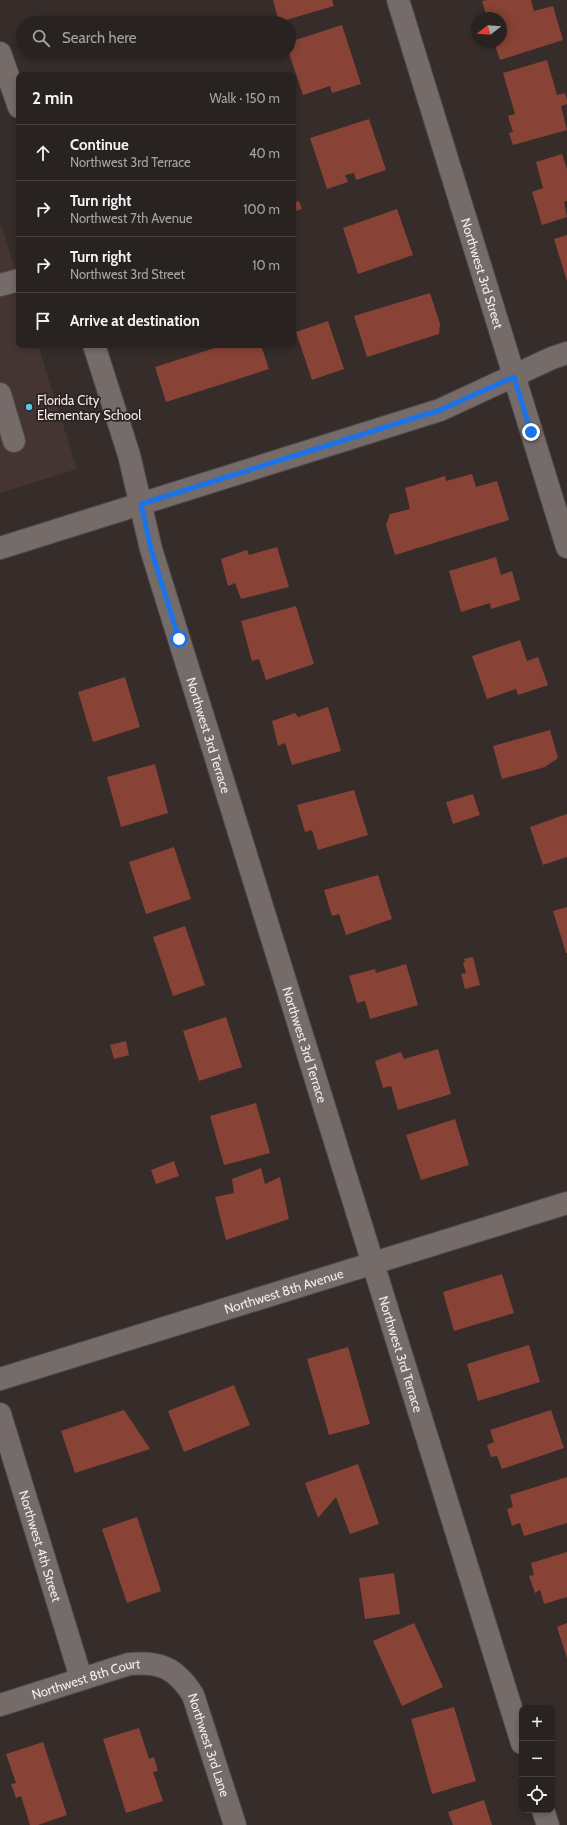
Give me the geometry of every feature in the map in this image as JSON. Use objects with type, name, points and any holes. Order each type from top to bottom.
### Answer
[{"type":"street","name":"Northwest 3rd Street","points":[[398,0],[567,547]]},
{"type":"street","points":[[0,53],[16,98]]},
{"type":"street","points":[[0,285],[16,281]]},
{"type":"street","name":"Northwest 3rd Terrace","points":[[95,348],[129,455],[153,557],[521,1741]]},
{"type":"street","points":[[0,548],[440,410],[514,377],[552,358],[567,353]]},
{"type":"street","points":[[0,394],[14,441]]},
{"type":"street","name":"Northwest 8th Avenue","points":[[0,1379],[567,1202]]},
{"type":"street","name":"Northwest 4th Street","points":[[0,1414],[81,1678]]},
{"type":"street","name":"Northwest 8th Court","points":[[0,1705],[81,1678],[135,1664],[152,1664],[172,1670]]},
{"type":"street","name":"Northwest 3rd Lane","points":[[172,1670],[184,1681],[193,1695],[235,1825]]},
{"type":"street","points":[[544,1813],[548,1825]]},
{"type":"shaded area","name":"Florida City Elementary School","points":[[0,221],[16,273],[16,348],[39,348],[77,469],[0,493]]},
{"type":"building","points":[[273,0],[332,0],[334,6],[296,17],[277,16]]},
{"type":"building","points":[[531,0],[534,11],[553,6],[563,40],[500,60],[496,48],[507,48],[507,12],[485,12],[482,1]]},
{"type":"building","points":[[342,25],[361,84],[332,93],[330,86],[303,95],[291,60],[296,60],[296,40]]},
{"type":"building","points":[[547,60],[557,95],[565,93],[567,100],[567,104],[561,106],[567,130],[513,145],[509,133],[513,132],[508,116],[515,114],[503,73]]},
{"type":"building","points":[[369,119],[386,170],[356,180],[354,173],[345,175],[348,182],[327,189],[310,138]]},
{"type":"building","points":[[562,154],[567,169],[567,201],[564,202],[567,217],[542,225],[532,192],[543,188],[536,162]]},
{"type":"building","points":[[299,201],[302,209],[296,211],[296,202]]},
{"type":"building","points":[[397,209],[413,255],[358,274],[343,228]]},
{"type":"building","points":[[567,235],[567,281],[554,239]]},
{"type":"building","points":[[430,293],[440,324],[439,334],[367,357],[354,316]]},
{"type":"building","points":[[328,321],[344,369],[312,380],[296,332]]},
{"type":"building","points":[[215,348],[262,348],[269,369],[166,402],[155,367]]},
{"type":"building","points":[[472,474],[476,487],[497,481],[509,520],[395,555],[386,525],[390,514],[410,509],[405,488],[445,476],[446,481]]},
{"type":"building","points":[[277,547],[289,587],[241,599],[235,583],[228,586],[221,559],[247,550],[249,555]]},
{"type":"building","points":[[496,557],[501,575],[512,571],[520,600],[491,609],[490,603],[461,612],[449,571]]},
{"type":"building","points":[[296,606],[314,664],[266,680],[259,659],[252,661],[241,621]]},
{"type":"building","points":[[520,640],[527,661],[538,657],[548,685],[518,695],[516,689],[487,699],[472,656]]},
{"type":"building","points":[[125,677],[140,727],[93,742],[78,692]]},
{"type":"building","points":[[328,707],[341,751],[292,765],[285,743],[278,746],[272,721],[295,713],[298,717]]},
{"type":"building","points":[[550,730],[558,758],[545,767],[502,779],[493,746]]},
{"type":"building","points":[[155,764],[168,813],[121,827],[107,777]]},
{"type":"building","points":[[354,790],[368,835],[318,850],[312,830],[305,832],[297,805]]},
{"type":"building","points":[[473,794],[480,815],[453,824],[446,802]]},
{"type":"building","points":[[567,814],[567,857],[543,865],[530,827]]},
{"type":"building","points":[[174,847],[191,899],[146,914],[129,862]]},
{"type":"building","points":[[378,875],[392,919],[346,935],[339,914],[332,916],[324,890]]},
{"type":"building","points":[[567,907],[567,953],[566,953],[553,911]]},
{"type":"building","points":[[185,926],[205,985],[173,996],[153,937]]},
{"type":"building","points":[[473,957],[480,985],[465,989],[461,974],[466,973],[463,963],[465,962],[464,959]]},
{"type":"building","points":[[406,964],[418,1005],[370,1019],[365,1001],[357,1003],[349,976],[375,969],[376,973]]},
{"type":"building","points":[[226,1017],[242,1067],[199,1081],[183,1031]]},
{"type":"building","points":[[126,1041],[129,1055],[114,1059],[110,1045]]},
{"type":"building","points":[[438,1049],[451,1094],[398,1110],[391,1086],[383,1088],[375,1061],[401,1052],[404,1059]]},
{"type":"building","points":[[256,1103],[270,1153],[224,1165],[210,1116]]},
{"type":"building","points":[[455,1119],[469,1165],[421,1180],[406,1135]]},
{"type":"building","points":[[174,1161],[179,1176],[156,1184],[151,1170]]},
{"type":"building","points":[[261,1168],[265,1184],[280,1177],[289,1219],[226,1240],[215,1197],[234,1193],[232,1179]]},
{"type":"building","points":[[502,1274],[514,1313],[454,1331],[443,1292]]},
{"type":"building","points":[[529,1345],[540,1382],[478,1401],[467,1364]]},
{"type":"building","points":[[348,1347],[370,1424],[329,1435],[307,1359]]},
{"type":"building","points":[[234,1385],[250,1425],[184,1452],[168,1411]]},
{"type":"building","points":[[124,1410],[150,1449],[75,1473],[61,1431]]},
{"type":"building","points":[[551,1410],[564,1448],[502,1469],[497,1456],[491,1457],[487,1445],[494,1442],[490,1430]]},
{"type":"building","points":[[358,1464],[379,1524],[350,1534],[336,1497],[318,1518],[305,1483]]},
{"type":"building","points":[[567,1477],[567,1523],[524,1536],[520,1523],[512,1526],[507,1509],[513,1507],[510,1495]]},
{"type":"building","points":[[137,1517],[161,1591],[127,1603],[102,1529]]},
{"type":"building","points":[[567,1552],[567,1597],[544,1604],[540,1590],[535,1593],[529,1576],[534,1575],[531,1563]]},
{"type":"building","points":[[394,1573],[400,1614],[365,1619],[359,1578]]},
{"type":"building","points":[[414,1623],[443,1687],[402,1706],[373,1641]]},
{"type":"building","points":[[567,1623],[567,1658],[557,1627]]},
{"type":"building","points":[[454,1707],[476,1781],[432,1794],[411,1719]]},
{"type":"building","points":[[139,1728],[149,1759],[154,1757],[158,1771],[153,1772],[163,1801],[126,1813],[103,1739]]},
{"type":"building","points":[[43,1742],[67,1815],[38,1825],[30,1825],[21,1796],[16,1798],[11,1784],[16,1783],[6,1754]]},
{"type":"building","points":[[484,1800],[492,1825],[453,1825],[448,1812]]},
{"type":"place","name":"Florida City Elementary School","points":[[29,407]]},
{"type":"route","points":[[179,639],[151,549],[141,504],[440,410],[514,377],[531,432]]}]
